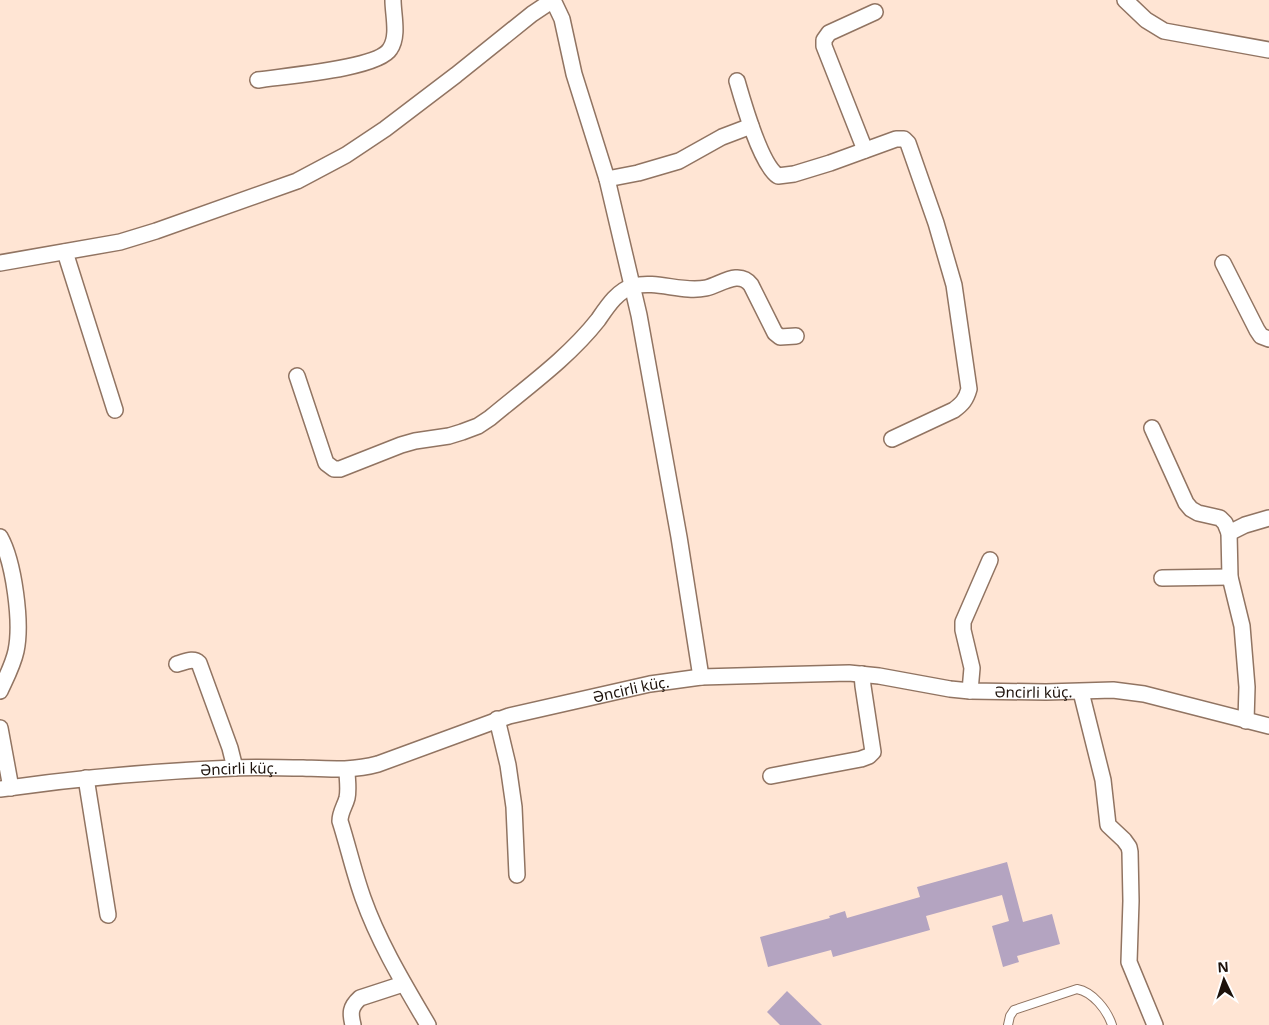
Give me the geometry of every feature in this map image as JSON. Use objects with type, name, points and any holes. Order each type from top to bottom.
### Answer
[{"type":"street","points":[[258,80],[353,67],[376,60],[389,52],[393,44],[393,0]]},
{"type":"street","points":[[0,263],[120,242],[262,195],[326,167],[385,129],[532,14],[553,0],[562,19],[574,74],[607,179],[639,315],[676,518],[701,677]]},
{"type":"street","points":[[1125,0],[1146,20],[1164,31],[1269,50]]},
{"type":"street","points":[[864,150],[824,46],[824,40],[829,33],[875,12]]},
{"type":"street","points":[[737,81],[751,126],[770,169],[778,176],[794,174],[896,139],[904,139],[908,143],[936,223],[954,285],[969,390],[963,404],[954,410],[892,439]]},
{"type":"street","points":[[607,179],[638,173],[679,161],[728,134],[751,126]]},
{"type":"street","points":[[65,252],[115,410]]},
{"type":"street","points":[[1223,263],[1257,330],[1269,340]]},
{"type":"street","points":[[297,376],[326,463],[334,469],[348,467],[400,445],[449,436],[478,426],[560,360],[589,331],[613,300],[632,286],[655,284],[700,289],[730,279],[742,278],[748,280],[751,285],[774,334],[780,337],[796,336]]},
{"type":"street","points":[[1152,428],[1186,503],[1198,513],[1220,518],[1225,523],[1229,533],[1230,577],[1242,626],[1247,687],[1246,721]]},
{"type":"street","points":[[1229,533],[1245,525],[1269,518]]},
{"type":"street","points":[[0,537],[9,555],[12,571],[18,638],[12,664],[0,691]]},
{"type":"street","points":[[970,691],[972,668],[963,630],[963,622],[990,560]]},
{"type":"street","points":[[1162,578],[1230,577]]},
{"type":"street","points":[[177,664],[192,659],[199,663],[230,748],[235,768]]},
{"type":"street","points":[[771,776],[861,759],[873,752],[862,686],[862,674]]},
{"type":"street","name":"Əncirli küç.","points":[[5,788],[166,771],[269,767],[347,770],[378,764],[497,719],[650,684],[701,677],[862,674],[970,691],[1081,692],[1113,690],[1133,692],[1269,726]]},
{"type":"street","points":[[1081,692],[1103,780],[1108,826],[1129,847],[1131,893],[1129,962],[1155,1025]]},
{"type":"street","points":[[497,719],[508,765],[514,808],[516,875]]},
{"type":"street","points":[[0,728],[5,788]]},
{"type":"street","points":[[347,770],[347,799],[340,813],[340,820],[362,897],[403,984],[428,1025]]},
{"type":"street","points":[[86,778],[108,914]]},
{"type":"street","points":[[353,1025],[350,1010],[360,998],[403,984]]},
{"type":"lane","points":[[1008,1025],[1014,1010],[1078,989],[1085,991],[1093,997],[1106,1012],[1112,1025]]},
{"type":"building","points":[[1007,862],[1023,922],[1052,914],[1060,944],[1017,956],[1019,962],[1003,967],[992,926],[1009,921],[1002,895],[926,916],[930,930],[833,957],[831,950],[768,967],[760,937],[830,918],[829,916],[845,911],[847,918],[920,897],[917,887]]},
{"type":"building","points":[[787,991],[822,1025],[780,1025],[767,1012]]}]
